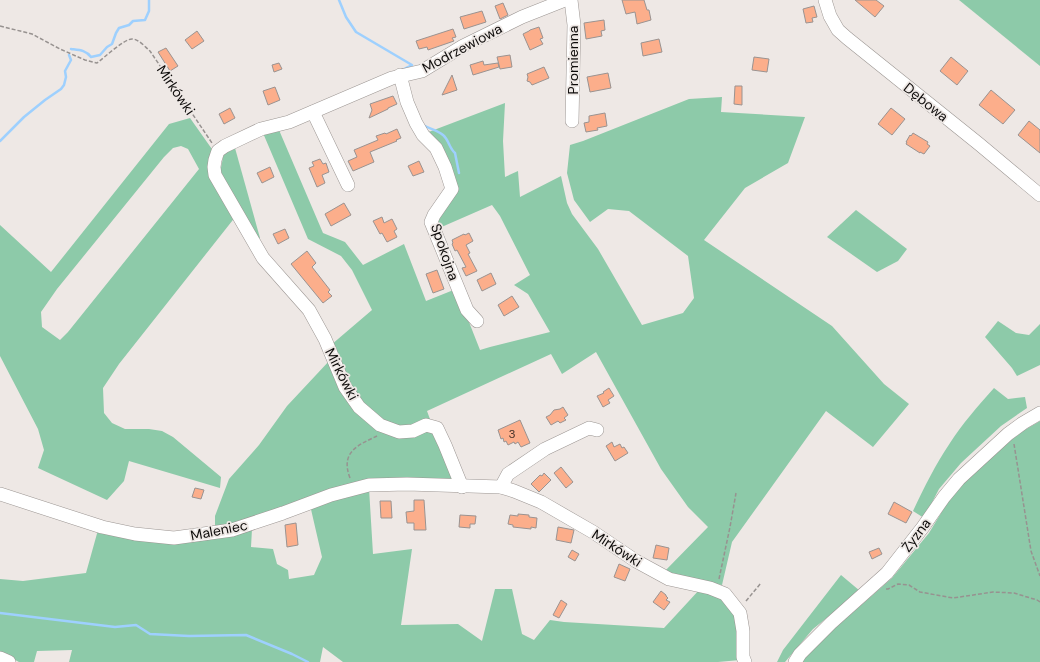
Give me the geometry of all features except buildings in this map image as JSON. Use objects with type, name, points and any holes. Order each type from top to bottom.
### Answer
[{"type":"street","name":"Modrzewiowa","points":[[218,151],[225,146],[261,129],[289,122],[400,75],[422,71],[463,46],[522,17],[565,0]]},
{"type":"street","name":"Promienna","points":[[571,0],[574,25],[572,121]]},
{"type":"street","name":"Dębowa","points":[[825,0],[830,16],[838,30],[1040,195]]},
{"type":"street","name":"Spokojna","points":[[400,75],[407,102],[416,123],[423,135],[436,148],[452,189],[434,215],[431,222],[467,310],[477,321]]},
{"type":"street","points":[[313,112],[348,185]]},
{"type":"street","name":"Mirkówki","points":[[218,151],[214,167],[215,175],[263,258],[309,310],[325,339],[345,386],[360,407],[380,425],[399,432],[413,431],[426,425],[437,428],[462,487],[501,487],[514,491],[541,502],[593,532],[636,561],[669,579],[710,588],[725,594],[740,613],[743,631],[744,662]]},
{"type":"street","name":"Żyzna","points":[[795,662],[800,654],[831,622],[887,572],[959,479],[1008,434],[1040,413]]},
{"type":"street","points":[[501,487],[508,474],[545,449],[589,428],[597,430]]},
{"type":"street","name":"Maleniec","points":[[0,494],[102,527],[135,534],[174,538],[232,530],[331,495],[369,486],[407,484],[462,487]]},
{"type":"street","points":[[0,658],[9,662]]},
{"type":"path","name":"Mirkówki","points":[[0,26],[32,34],[60,49],[85,60],[97,63],[124,41],[133,39],[141,43],[150,51],[218,151]]},
{"type":"path","points":[[356,489],[347,465],[350,453],[359,445],[391,429]]},
{"type":"path","points":[[1008,434],[1014,444],[1031,551],[1040,576]]},
{"type":"path","points":[[717,591],[736,493]]},
{"type":"path","points":[[738,610],[761,583]]},
{"type":"path","points":[[870,588],[888,589],[898,584],[909,585],[920,592],[953,598],[993,592],[1014,593],[1040,602]]},
{"type":"green space","points":[[959,0],[1040,0],[1040,66]]},
{"type":"green space","points":[[722,97],[721,112],[805,117],[788,163],[745,188],[704,240],[832,326],[884,384],[909,404],[873,447],[826,411],[732,542],[722,585],[683,579],[663,573],[708,527],[688,507],[661,469],[596,352],[562,374],[551,354],[427,411],[431,422],[400,429],[382,422],[362,406],[331,345],[372,310],[352,270],[341,256],[308,239],[263,133],[279,130],[323,233],[345,242],[363,265],[404,244],[426,301],[456,289],[480,350],[550,332],[528,294],[514,285],[530,275],[500,216],[492,205],[437,229],[436,215],[453,196],[426,133],[505,103],[503,141],[505,177],[518,171],[520,197],[561,176],[567,203],[572,214],[598,249],[642,325],[683,313],[694,298],[688,256],[629,211],[608,209],[590,222],[574,200],[567,173],[570,145],[689,99]]},
{"type":"green space","points":[[190,118],[214,152],[236,216],[119,364],[103,388],[104,413],[112,423],[125,429],[149,429],[162,431],[173,437],[221,477],[220,488],[129,461],[124,481],[107,500],[38,468],[44,450],[38,429],[0,356],[0,225],[51,272],[169,124]],"holes":[[[181,146],[188,149],[199,169],[68,332],[60,340],[42,327],[41,312],[57,289],[164,157],[173,148]]]},
{"type":"green space","points":[[235,148],[260,238],[256,239],[220,173],[224,152]]},
{"type":"green space","points":[[856,210],[907,249],[898,261],[877,272],[827,237]]},
{"type":"green space","points":[[998,321],[1016,333],[1029,335],[1040,324],[1040,365],[1017,376],[1012,368],[985,337]]},
{"type":"green space","points":[[330,360],[379,429],[426,428],[435,432],[457,483],[405,481],[215,529],[215,516],[229,479],[259,445],[287,406]]},
{"type":"green space","points":[[994,388],[1008,399],[1025,397],[1027,408],[1001,426],[961,463],[939,489],[924,518],[913,511],[930,477],[960,429]]},
{"type":"green space","points":[[1040,421],[1040,662],[799,662],[802,657],[892,578],[929,533],[949,500],[979,465],[1023,431]]},
{"type":"green space","points":[[369,488],[373,554],[412,549],[401,625],[458,624],[482,641],[495,589],[512,589],[522,634],[534,640],[550,620],[664,628],[700,589],[722,597],[736,613],[740,660],[718,662],[343,662],[323,647],[320,662],[69,662],[72,650],[37,651],[34,662],[19,662],[0,652],[0,579],[23,581],[86,573],[98,530],[139,541],[252,529],[251,547],[273,549],[277,564],[288,570],[289,579],[314,575],[322,557],[310,505]]},
{"type":"green space","points":[[841,575],[860,591],[813,629],[785,662],[777,662],[783,650]]},
{"type":"waterway","points":[[71,49],[80,50],[91,57],[100,55],[112,44],[119,28],[129,25],[133,21],[145,20],[149,11],[149,0]]},
{"type":"waterway","points":[[339,0],[346,17],[356,32],[412,65],[404,69]]},
{"type":"waterway","points":[[0,141],[24,117],[61,89],[64,85],[66,77],[65,71],[71,60],[69,55]]},
{"type":"waterway","points":[[423,125],[438,132],[447,139],[451,149],[455,153],[459,173]]},
{"type":"waterway","points":[[0,613],[115,627],[136,625],[150,634],[189,636],[246,635],[308,662]]}]
